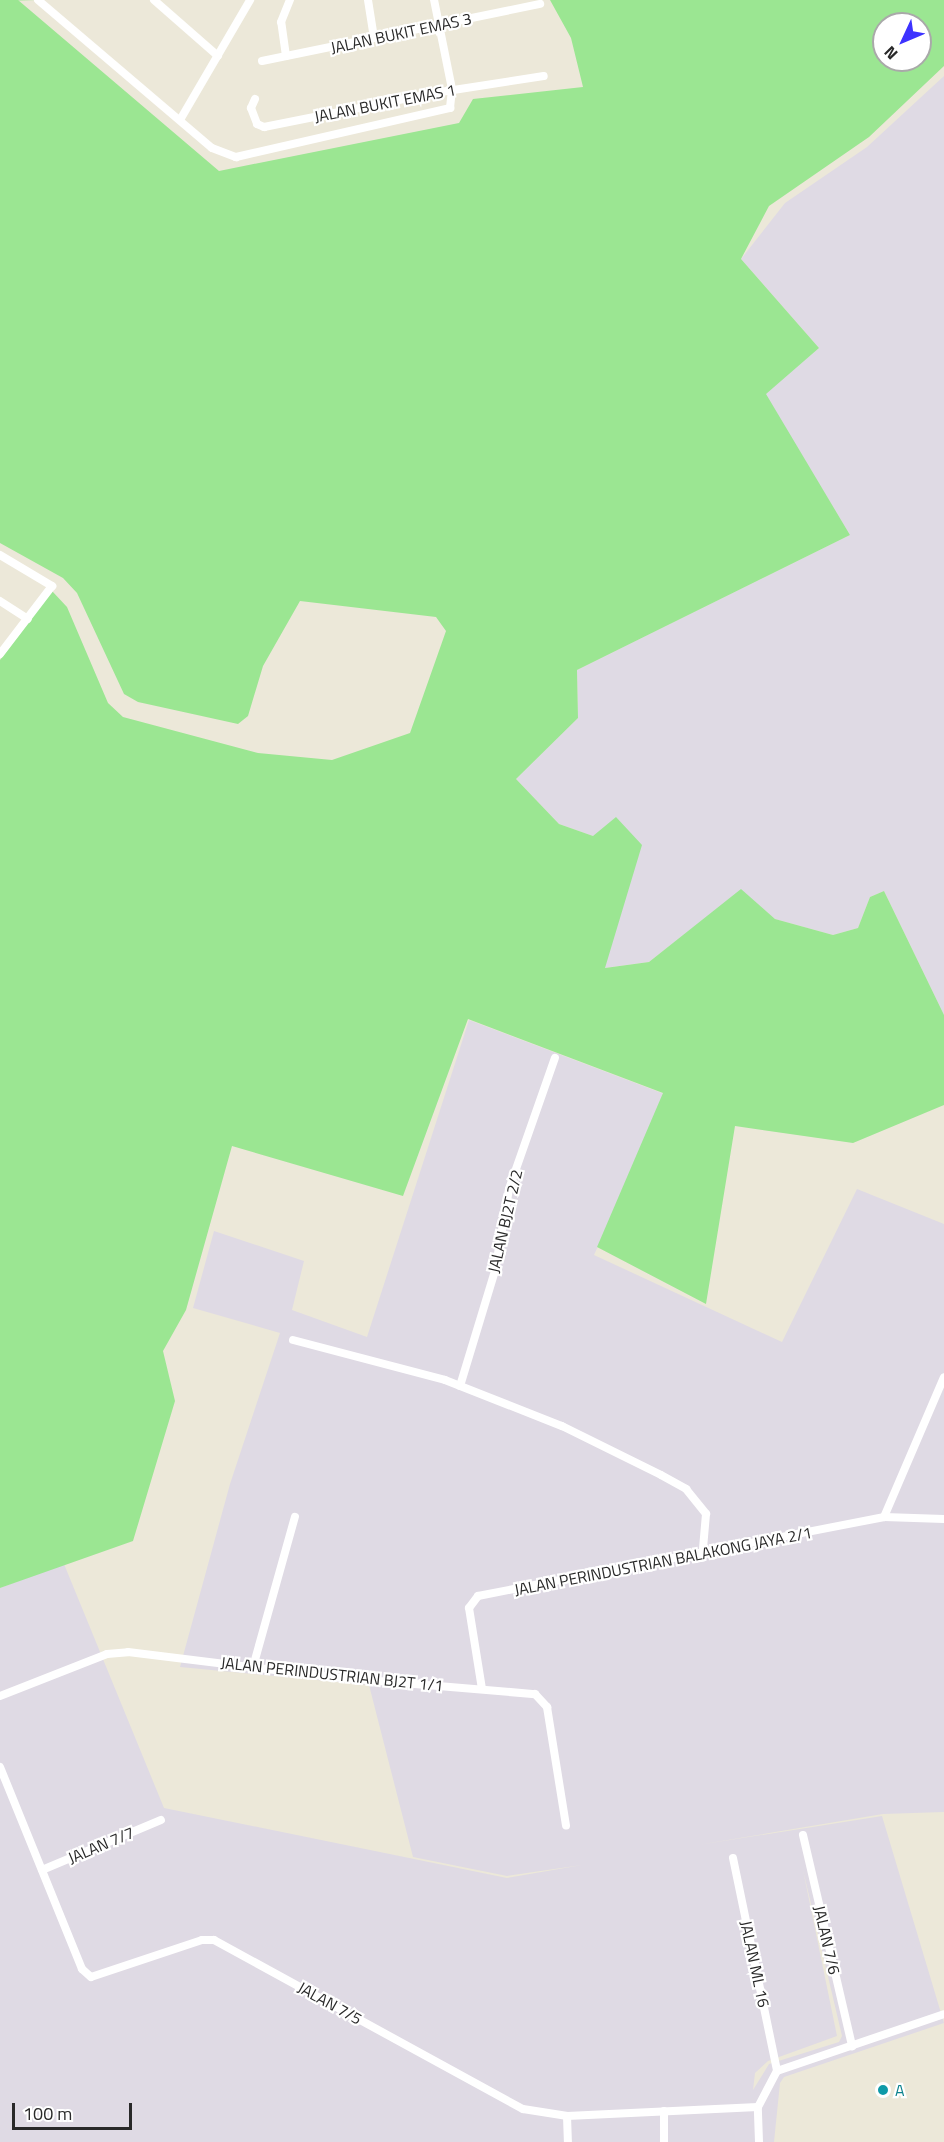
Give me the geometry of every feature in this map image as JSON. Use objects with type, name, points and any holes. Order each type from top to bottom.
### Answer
[{"type":"street","points":[[38,0],[212,148],[236,157],[444,110],[452,102],[452,89],[434,0]]},
{"type":"street","points":[[154,0],[218,56]]},
{"type":"street","points":[[180,120],[250,0]]},
{"type":"street","points":[[286,56],[281,22],[290,0]]},
{"type":"street","points":[[368,0],[374,38]]},
{"type":"street","name":"JALAN BUKIT EMAS 3","points":[[262,61],[540,4]]},
{"type":"street","name":"JALAN BUKIT EMAS 1","points":[[255,99],[251,108],[257,124],[264,127],[452,89],[544,76]]},
{"type":"street","points":[[0,555],[52,585],[0,654]]},
{"type":"street","points":[[0,601],[28,619]]},
{"type":"street","name":"JALAN BJ2T 2/2","points":[[460,1386],[495,1270],[509,1189],[555,1058]]},
{"type":"street","points":[[293,1340],[460,1386],[580,1435],[686,1489],[706,1514],[703,1552]]},
{"type":"street","points":[[884,1517],[944,1377]]},
{"type":"street","points":[[253,1667],[295,1517]]},
{"type":"street","name":"JALAN PERINDUSTRIAN BALAKONG JAYA 2/1","points":[[482,1689],[469,1608],[478,1596],[884,1517],[944,1519]]},
{"type":"street","name":"JALAN PERINDUSTRIAN BJ2T 1/1","points":[[0,1696],[120,1652],[535,1694],[543,1699],[554,1737],[566,1825]]},
{"type":"street","name":"JALAN 7/5","points":[[0,1767],[82,1969],[91,1977],[202,1940],[213,1941],[504,2101],[523,2109],[567,2116],[758,2107]]},
{"type":"street","name":"JALAN 7/7","points":[[42,1870],[161,1820]]},
{"type":"street","name":"JALAN 7/6","points":[[803,1835],[852,2046]]},
{"type":"street","name":"JALAN ML 16","points":[[733,1858],[777,2071]]},
{"type":"street","points":[[759,2142],[758,2107],[777,2071],[944,2014]]},
{"type":"street","points":[[664,2111],[664,2142]]},
{"type":"street","points":[[567,2116],[567,2142]]},
{"type":"shaded area","points":[[944,76],[944,1015],[884,891],[870,897],[858,928],[833,935],[775,919],[741,890],[649,962],[604,968],[593,836],[559,824],[516,779],[578,718],[577,670],[850,535],[765,394],[819,348],[741,259],[785,203],[867,147]]},
{"type":"shaded area","points":[[469,1020],[667,1095],[594,1255],[782,1342],[857,1189],[944,1224],[944,1812],[883,1814],[698,1845],[882,1816],[944,2023],[784,2077],[780,2083],[774,2142],[0,2142],[0,1588],[64,1564],[164,1808],[507,1878],[582,1865],[507,1876],[413,1857],[369,1685],[180,1667],[230,1484],[280,1333],[193,1308],[214,1231],[304,1261],[292,1310],[367,1337]],"holes":[[[803,1870],[842,2036],[839,2042],[769,2064],[753,2090],[755,2073],[768,2061],[837,2036]]]},
{"type":"green space","points":[[0,0],[18,0],[219,171],[459,123],[473,99],[583,87],[571,38],[550,0],[944,0],[944,66],[869,137],[769,206],[741,259],[819,348],[766,394],[850,535],[577,670],[578,718],[516,779],[559,824],[593,836],[616,817],[642,845],[605,968],[649,962],[741,889],[775,919],[833,935],[858,928],[870,897],[884,891],[944,1015],[944,1105],[853,1143],[735,1126],[706,1304],[597,1247],[663,1093],[468,1019],[403,1196],[232,1146],[186,1310],[163,1351],[175,1401],[133,1541],[0,1588],[0,660],[52,591],[67,607],[108,703],[123,717],[258,753],[332,760],[410,733],[446,631],[436,617],[300,601],[263,666],[248,716],[238,724],[138,702],[124,694],[77,593],[63,578],[0,543]]},
{"type":"place","name":"A","points":[[883,2090]]}]
